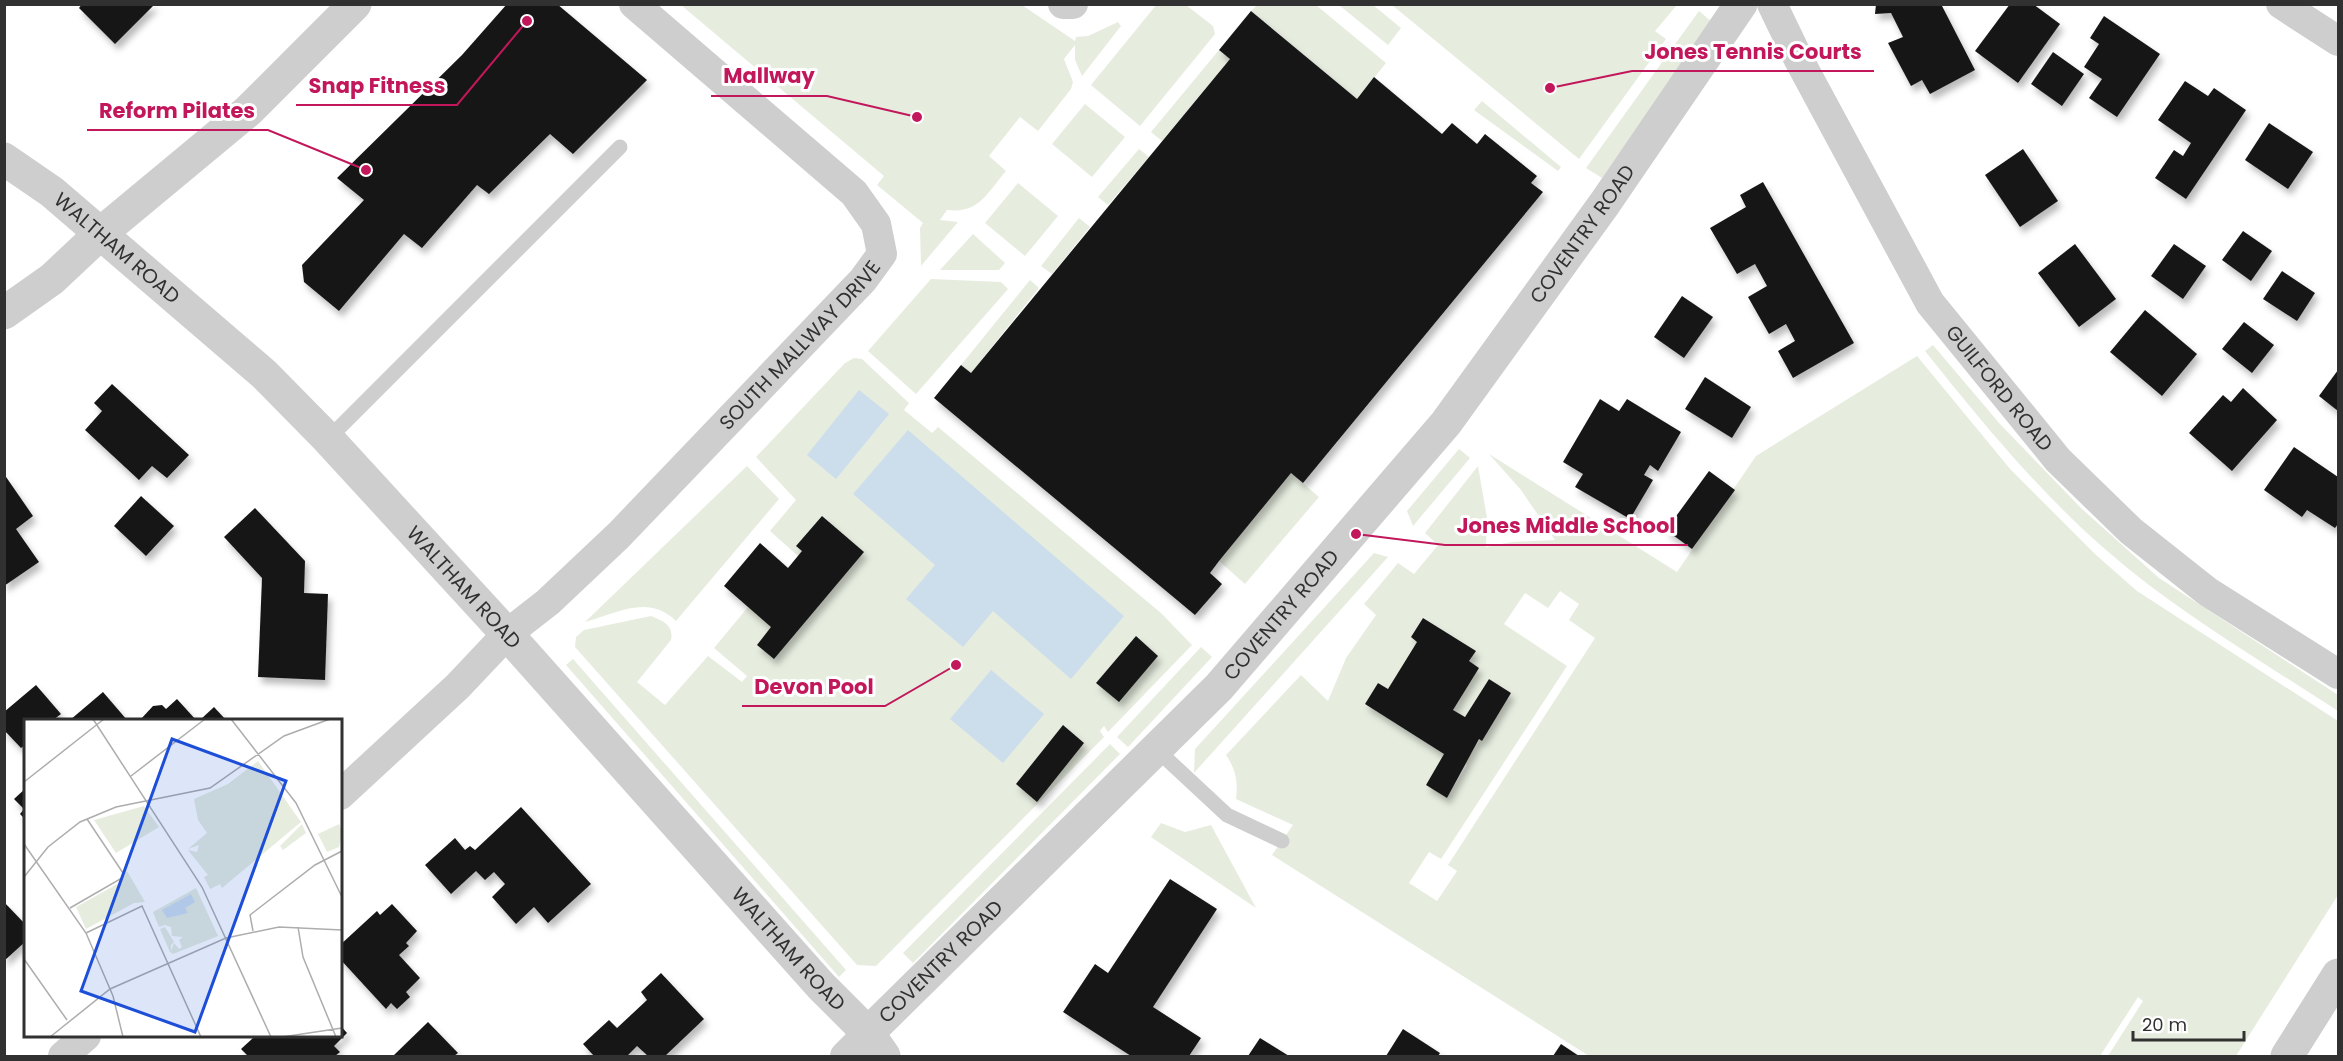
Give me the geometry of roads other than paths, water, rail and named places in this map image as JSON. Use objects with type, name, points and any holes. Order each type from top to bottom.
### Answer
[{"type":"street","points":[[4,313],[52,279],[101,233],[248,111],[355,4]]},
{"type":"street","name":"SOUTH MALLWAY DRIVE","points":[[507,634],[548,602],[619,534],[863,280],[882,254],[876,224],[854,193],[634,4]]},
{"type":"street","points":[[1063,4],[1073,4]]},
{"type":"street","name":"COVENTRY ROAD","points":[[845,1056],[876,1045],[1156,749],[1219,687],[1455,412],[1605,203],[1741,4]]},
{"type":"street","name":"GUILFORD ROAD","points":[[1772,4],[1930,303],[2058,460],[2131,531],[2208,592],[2338,674]]},
{"type":"street","points":[[2282,4],[2338,41]]},
{"type":"street","name":"WALTHAM ROAD","points":[[4,159],[52,192],[264,374],[507,634],[876,1045]]},
{"type":"street","points":[[342,793],[458,686],[507,634]]},
{"type":"street","points":[[2287,1056],[2338,975]]},
{"type":"street","points":[[63,1056],[84,1037]]},
{"type":"lane","points":[[328,440],[620,147]]},
{"type":"lane","points":[[1156,749],[1227,815],[1282,841]]},
{"type":"water","points":[[859,390],[889,414],[836,479],[807,455]]},
{"type":"water","points":[[908,430],[1124,616],[1071,679],[993,611],[963,647],[906,599],[935,565],[853,494]]},
{"type":"water","points":[[991,670],[1044,714],[1003,763],[950,719]]},
{"type":"place","name":"Snap Fitness","points":[[527,21]]},
{"type":"place","name":"Jones Tennis Courts","points":[[1550,88]]},
{"type":"place","name":"Mallway","points":[[917,117]]},
{"type":"place","name":"Reform Pilates","points":[[366,170]]},
{"type":"place","name":"Jones Middle School","points":[[1356,534]]},
{"type":"place","name":"Devon Pool","points":[[956,665]]}]
